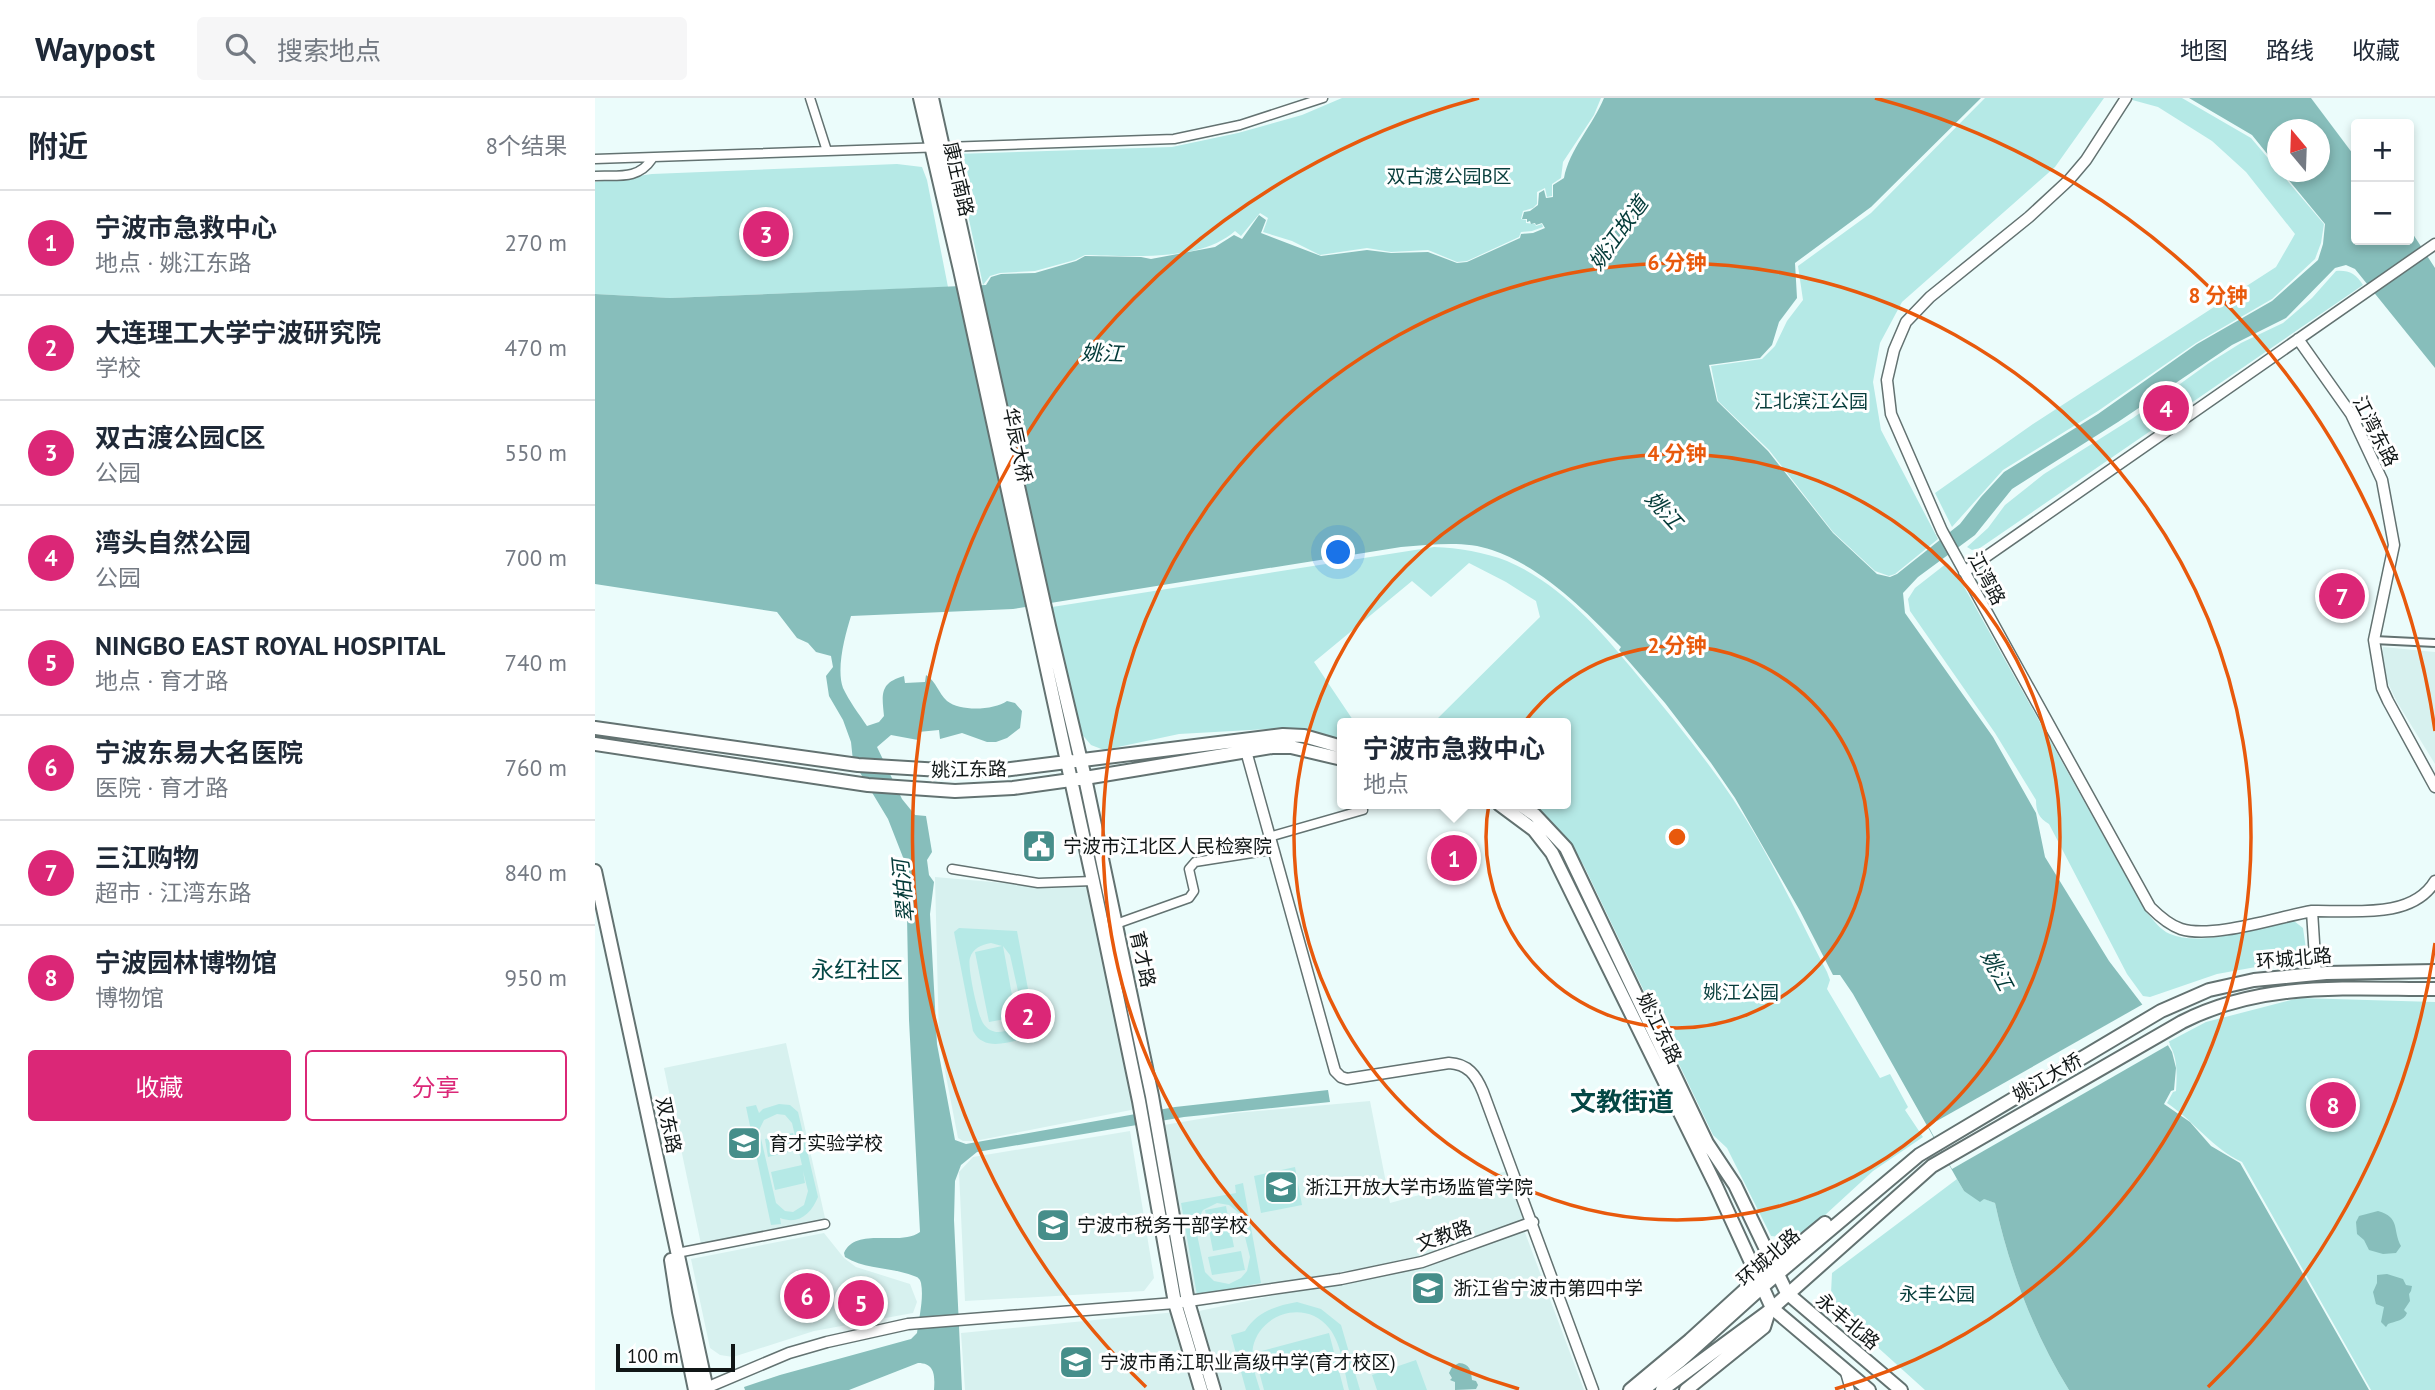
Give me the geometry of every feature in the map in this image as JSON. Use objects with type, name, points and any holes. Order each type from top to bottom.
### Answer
[{"type":"main road","name":"康庄南路","points":[[920,98],[937,146],[966,270]]},
{"type":"main road","name":"康庄南路","points":[[932,98],[937,146]]},
{"type":"main road","name":"华辰大桥","points":[[966,270],[1044,627]]},
{"type":"main road","name":"育才路","points":[[1044,627],[1075,762],[1086,778],[1152,1097],[1182,1302],[1214,1390]]},
{"type":"main road","name":"姚江东路","points":[[595,728],[858,765],[941,771],[1003,770],[1283,735],[1304,736],[1337,746]]},
{"type":"main road","name":"姚江东路","points":[[595,744],[868,785],[955,791],[1013,788],[1207,760],[1246,751],[1291,747],[1337,758]]},
{"type":"main road","name":"育才路","points":[[1075,762],[1072,780],[1201,1390]]},
{"type":"main road","name":"姚江东路","points":[[1505,809],[1534,831],[1552,853],[1716,1185],[1759,1283]]},
{"type":"main road","name":"姚江东路","points":[[1526,809],[1566,848],[1707,1143],[1735,1185],[1774,1271]]},
{"type":"main road","name":"双东路","points":[[595,871],[677,1253],[701,1389]]},
{"type":"main road","name":"双东路","points":[[595,904],[671,1261],[679,1312],[701,1389]]},
{"type":"main road","name":"环城北路","points":[[2161,1011],[2220,988],[2253,981],[2316,974],[2435,971]]},
{"type":"main road","name":"环城北路","points":[[2182,1022],[2212,1007],[2266,993],[2312,989],[2435,989]]},
{"type":"main road","name":"姚江大桥","points":[[1919,1155],[2161,1011]]},
{"type":"main road","name":"姚江大桥","points":[[1932,1166],[2182,1022]]},
{"type":"main road","name":"环城北路","points":[[1643,1390],[1680,1361],[1759,1283],[1919,1155]]},
{"type":"main road","name":"环城北路","points":[[1662,1390],[1770,1309],[1932,1166]]},
{"type":"main road","name":"永丰北路","points":[[1774,1271],[1787,1293],[1901,1390]]},
{"type":"main road","name":"永丰北路","points":[[1759,1283],[1770,1309],[1870,1390]]},
{"type":"main road","points":[[1630,1390],[1759,1283]]},
{"type":"main road","points":[[1686,1390],[1764,1327],[1770,1309]]},
{"type":"street","points":[[810,98],[827,151]]},
{"type":"street","points":[[595,159],[1174,139],[1240,125],[1323,98]]},
{"type":"street","name":"江湾路","points":[[2126,98],[2086,160],[2069,180],[2029,217],[1930,297],[1906,323],[1894,349],[1887,380],[1891,414],[1942,531],[2150,907],[2164,920],[2181,929],[2210,932],[2312,911]]},
{"type":"street","points":[[595,176],[634,174],[644,171],[652,159]]},
{"type":"street","points":[[1964,572],[2435,244]]},
{"type":"street","name":"江湾东路","points":[[2298,339],[2351,414],[2382,480],[2394,545],[2374,640],[2382,688],[2435,787]]},
{"type":"street","points":[[2374,640],[2435,643]]},
{"type":"street","points":[[1246,751],[1335,1071],[1347,1079],[1449,1063],[1459,1064],[1471,1071],[1483,1093],[1533,1222],[1593,1390]]},
{"type":"street","points":[[1269,837],[1363,810]]},
{"type":"street","points":[[1116,924],[1189,898],[1194,891],[1189,869],[1195,863],[1272,850]]},
{"type":"street","points":[[952,869],[1038,883],[1093,881]]},
{"type":"street","points":[[2316,974],[2312,911],[2390,910],[2423,897],[2435,881]]},
{"type":"street","name":"文教路","points":[[1182,1302],[1341,1279],[1422,1262],[1533,1222]]},
{"type":"street","points":[[677,1253],[825,1224]]},
{"type":"street","points":[[701,1389],[789,1353],[908,1324],[1182,1302]]},
{"type":"street","points":[[1842,1365],[1850,1390]]},
{"type":"shaded area","points":[[2383,647],[2435,652],[2435,764],[2387,681],[2382,657]]},
{"type":"shaded area","points":[[935,877],[1037,886],[1090,882],[1136,1109],[975,1141],[958,1138],[939,1040]]},
{"type":"shaded area","name":"育才实验学校","points":[[786,1043],[825,1218],[701,1244],[664,1068]]},
{"type":"shaded area","name":"浙江开放大学市场监管学院","points":[[1370,1101],[1390,1203],[1507,1171],[1527,1218],[1422,1257],[1194,1299],[1164,1125],[1235,1113]]},
{"type":"shaded area","name":"宁波市税务干部学校","points":[[1130,1131],[1154,1278],[1144,1291],[965,1301],[959,1172],[973,1157]]},
{"type":"shaded area","name":"浙江省宁波市第四中学","points":[[1524,1230],[1584,1390],[1222,1390],[1199,1311],[1421,1265]]},
{"type":"shaded area","points":[[824,1233],[844,1258],[856,1267],[910,1284],[917,1302],[913,1313],[814,1331],[733,1357],[720,1355],[710,1348],[691,1259]]},
{"type":"shaded area","name":"宁波市甬江职业高级中学(育才校区)","points":[[1176,1312],[1198,1390],[965,1390],[961,1333]]},
{"type":"green space","name":"双古渡公园B区","points":[[1342,98],[1601,98],[1594,115],[1563,162],[1561,178],[1552,184],[1552,196],[1547,197],[1545,188],[1537,192],[1537,204],[1523,211],[1521,219],[1526,220],[1526,223],[1536,226],[1542,224],[1543,227],[1521,232],[1519,237],[1467,261],[1457,262],[1428,250],[1391,252],[1367,248],[1320,255],[1292,241],[1263,232],[1268,218],[1260,213],[1241,236],[1235,231],[1221,241],[1203,248],[1163,255],[1085,255],[1035,271],[1000,273],[990,276],[983,285],[955,154],[1172,147],[1238,133],[1302,115]]},
{"type":"green space","name":"江北滨江公园","points":[[1985,98],[2104,98],[2055,167],[1902,302],[1880,343],[1873,382],[1881,430],[1938,539],[1889,576],[1875,571],[1833,532],[1769,450],[1718,401],[1711,366],[1762,359],[1775,346],[1787,321],[1803,300],[1798,266],[1871,213]]},
{"type":"green space","points":[[2125,98],[2182,98],[2251,138],[2267,157],[2267,182],[2288,182],[2324,224],[2315,259],[2272,299],[2196,343],[2098,411],[2003,470],[1952,527],[1935,493],[2033,424],[2276,267],[2295,234],[2246,172],[2212,141],[2158,107]]},
{"type":"green space","points":[[897,164],[922,167],[927,180],[948,287],[670,298],[595,294],[595,182],[652,174]]},
{"type":"green space","points":[[2336,271],[2352,274],[2363,285],[1980,548],[1972,550],[1967,547],[1988,528],[2005,505],[2044,474],[2133,418],[2209,363],[2241,343],[2283,323],[2312,298]]},
{"type":"green space","name":"姚江公园","points":[[1434,547],[1489,555],[1527,571],[1563,596],[1610,643],[1711,767],[1771,862],[1827,972],[1830,980],[1827,989],[1880,1078],[1890,1074],[1908,1107],[1905,1110],[1923,1137],[1873,1171],[1812,1227],[1789,1238],[1771,1236],[1727,1148],[1713,1135],[1584,866],[1569,842],[1537,809],[1571,809],[1571,718],[1438,718],[1540,617],[1536,601],[1506,582],[1469,563],[1431,597],[1412,581],[1314,662],[1352,718],[1337,718],[1337,741],[1311,733],[1268,729],[1179,734],[1104,750],[1091,745],[1080,732],[1052,607]]},
{"type":"green space","points":[[1947,563],[1958,576],[2146,912],[2166,932],[2183,938],[2198,939],[2231,935],[2294,921],[2303,928],[2306,949],[2301,959],[2217,974],[2150,997],[2143,996],[2127,974],[2049,824],[2039,814],[2036,800],[1995,733],[1910,611],[1908,599],[1915,588]]},
{"type":"green space","points":[[959,928],[1017,931],[1036,1031],[1033,1036],[1000,1044],[992,1044],[978,1038],[973,1031],[954,932]],"holes":[[[991,943],[1002,946],[975,952],[989,1022],[1016,1017],[1003,946],[1010,955],[1022,1009],[1021,1016],[1007,1030],[994,1032],[988,1029],[981,1019],[969,963],[975,949]]]},
{"type":"green space","points":[[2299,998],[2435,1002],[2435,1390],[2371,1390],[2242,1162],[2212,1142],[2167,1103],[2176,1091],[2177,1078],[2175,1059],[2168,1042],[2206,1022]]},
{"type":"green space","points":[[779,1104],[790,1105],[798,1112],[818,1197],[808,1213],[799,1219],[780,1218],[781,1224],[771,1225],[746,1107],[756,1105],[759,1113]],"holes":[[[777,1114],[785,1115],[792,1123],[802,1165],[771,1172],[775,1190],[805,1183],[803,1171],[808,1191],[804,1205],[793,1212],[785,1211],[776,1203],[759,1130],[764,1120]]]},
{"type":"green space","points":[[793,1133],[797,1150],[768,1157],[765,1139]]},
{"type":"green space","points":[[1295,1167],[1302,1205],[1261,1213],[1254,1176]]},
{"type":"green space","name":"永丰公园","points":[[1957,1179],[1964,1191],[1995,1203],[2024,1300],[2056,1369],[2069,1390],[1925,1390],[1843,1316],[1831,1293],[1832,1273]]},
{"type":"green space","points":[[1243,1183],[1261,1283],[1197,1295],[1181,1203],[1236,1193],[1235,1185]],"holes":[[[1217,1203],[1229,1205],[1239,1213],[1250,1257],[1247,1271],[1241,1278],[1229,1284],[1214,1281],[1205,1272],[1195,1225],[1203,1210]]]},
{"type":"green space","points":[[1226,1206],[1234,1247],[1213,1251],[1205,1210]]},
{"type":"green space","points":[[1241,1251],[1245,1270],[1212,1275],[1208,1257]]},
{"type":"green space","points":[[1297,1302],[1321,1309],[1341,1325],[1360,1390],[1349,1390],[1340,1350],[1329,1328],[1319,1319],[1297,1312],[1274,1318],[1257,1335],[1252,1358],[1260,1390],[1246,1390],[1231,1335],[1245,1331],[1255,1319],[1267,1311]]},
{"type":"green space","points":[[1329,1333],[1344,1390],[1264,1390],[1254,1353]]},
{"type":"green space","points":[[1416,1360],[1427,1390],[1377,1390],[1372,1375]]},
{"type":"water","points":[[1604,98],[1981,98],[1871,207],[1795,263],[1797,298],[1779,322],[1772,345],[1760,358],[1709,365],[1717,401],[1768,451],[1833,533],[1877,574],[1890,577],[1960,524],[2004,472],[2098,414],[2197,344],[2272,301],[2318,260],[2325,224],[2290,182],[2330,182],[2330,123],[2351,151],[2351,245],[2414,245],[2414,236],[2435,268],[2435,368],[2355,269],[2346,265],[2335,268],[2286,318],[2232,345],[2012,489],[1975,535],[1918,577],[1903,593],[1905,613],[1993,737],[2036,813],[2045,857],[2109,961],[2148,1012],[2172,1052],[2176,1068],[2174,1090],[2164,1104],[2190,1122],[2211,1146],[2240,1163],[2369,1390],[2069,1390],[2056,1369],[2024,1300],[1995,1203],[1984,1199],[1980,1202],[1964,1191],[1853,994],[1840,975],[1833,975],[1800,911],[1735,798],[1711,763],[1665,703],[1619,650],[1621,647],[1562,591],[1529,568],[1492,550],[1447,544],[1401,547],[1013,609],[851,616],[842,652],[841,680],[848,698],[867,726],[879,722],[884,716],[883,696],[886,686],[904,676],[905,683],[925,682],[926,675],[941,695],[953,705],[986,708],[1007,701],[1015,703],[1022,711],[1020,728],[996,742],[987,742],[962,733],[940,739],[939,730],[918,732],[918,740],[891,735],[877,747],[902,799],[915,815],[926,816],[932,852],[927,860],[929,875],[934,882],[930,914],[937,1044],[955,1140],[966,1144],[1175,1107],[1328,1090],[1330,1102],[1184,1117],[977,1152],[961,1165],[955,1181],[954,1220],[962,1390],[934,1390],[931,1368],[918,1363],[849,1390],[745,1390],[744,1387],[780,1375],[911,1339],[917,1333],[922,1295],[919,1278],[853,1261],[845,1257],[844,1253],[858,1240],[901,1238],[920,1232],[909,1020],[906,865],[888,819],[853,761],[851,742],[843,720],[829,696],[826,676],[833,667],[831,656],[816,652],[808,643],[797,638],[777,612],[595,584],[595,294],[670,298],[986,285],[991,277],[1001,274],[1035,273],[1085,256],[1151,259],[1215,247],[1234,235],[1242,239],[1259,215],[1266,220],[1261,233],[1321,256],[1367,250],[1391,253],[1428,252],[1457,263],[1467,262],[1520,238],[1521,234],[1545,228],[1542,223],[1531,224],[1527,219],[1522,219],[1524,212],[1538,205],[1539,193],[1544,190],[1546,198],[1553,197],[1553,185],[1564,178],[1571,157]]},
{"type":"water","points":[[2189,98],[2311,98],[2327,119],[2267,119],[2267,154],[2252,135]]},
{"type":"water","points":[[2378,1211],[2390,1217],[2395,1225],[2401,1246],[2396,1253],[2383,1254],[2369,1250],[2357,1234],[2356,1222],[2359,1216]]},
{"type":"water","points":[[2387,1274],[2403,1279],[2406,1285],[2412,1286],[2410,1301],[2404,1310],[2406,1316],[2386,1327],[2381,1322],[2384,1307],[2376,1304],[2373,1292],[2377,1275]]},
{"type":"water","points":[[1459,1363],[1469,1368],[1472,1380],[1478,1385],[1476,1389],[1455,1390],[1455,1382],[1450,1380],[1452,1378],[1449,1373],[1452,1367]]},
{"type":"pier","points":[[2145,1003],[2170,1044],[1952,1169],[1928,1126]]},
{"type":"place","name":"双古渡公园C区","points":[[766,234]]},
{"type":"place","name":"湾头自然公园","points":[[2166,408]]},
{"type":"place","name":"三江购物","points":[[2342,596]]},
{"type":"place","name":"宁波市江北区人民检察院","points":[[1039,846]]},
{"type":"place","name":"宁波市急救中心","points":[[1454,858]]},
{"type":"place","name":"大连理工大学宁波研究院","points":[[1028,1016]]},
{"type":"place","name":"宁波园林博物馆","points":[[2333,1105]]},
{"type":"place","name":"育才实验学校","points":[[744,1143]]},
{"type":"place","name":"浙江开放大学市场监管学院","points":[[1281,1187]]},
{"type":"place","name":"宁波市税务干部学校","points":[[1053,1225]]},
{"type":"place","name":"浙江省宁波市第四中学","points":[[1428,1288]]},
{"type":"place","name":"宁波东易大名医院","points":[[807,1296]]},
{"type":"place","name":"NINGBO EAST ROYAL HOSPITAL","points":[[861,1303]]},
{"type":"place","name":"宁波市甬江职业高级中学(育才校区)","points":[[1076,1362]]},
{"type":"district","name":"永红社区","points":[[857,969]]},
{"type":"district","name":"文教街道","points":[[1622,1101]]},
{"type":"water label","name":"姚江故道","points":[[1618,233]]},
{"type":"water label","name":"姚江","points":[[1102,353]]},
{"type":"water label","name":"姚江","points":[[1664,510]]},
{"type":"water label","name":"翠柏河","points":[[903,891]]},
{"type":"water label","name":"姚江","points":[[1997,970]]}]
